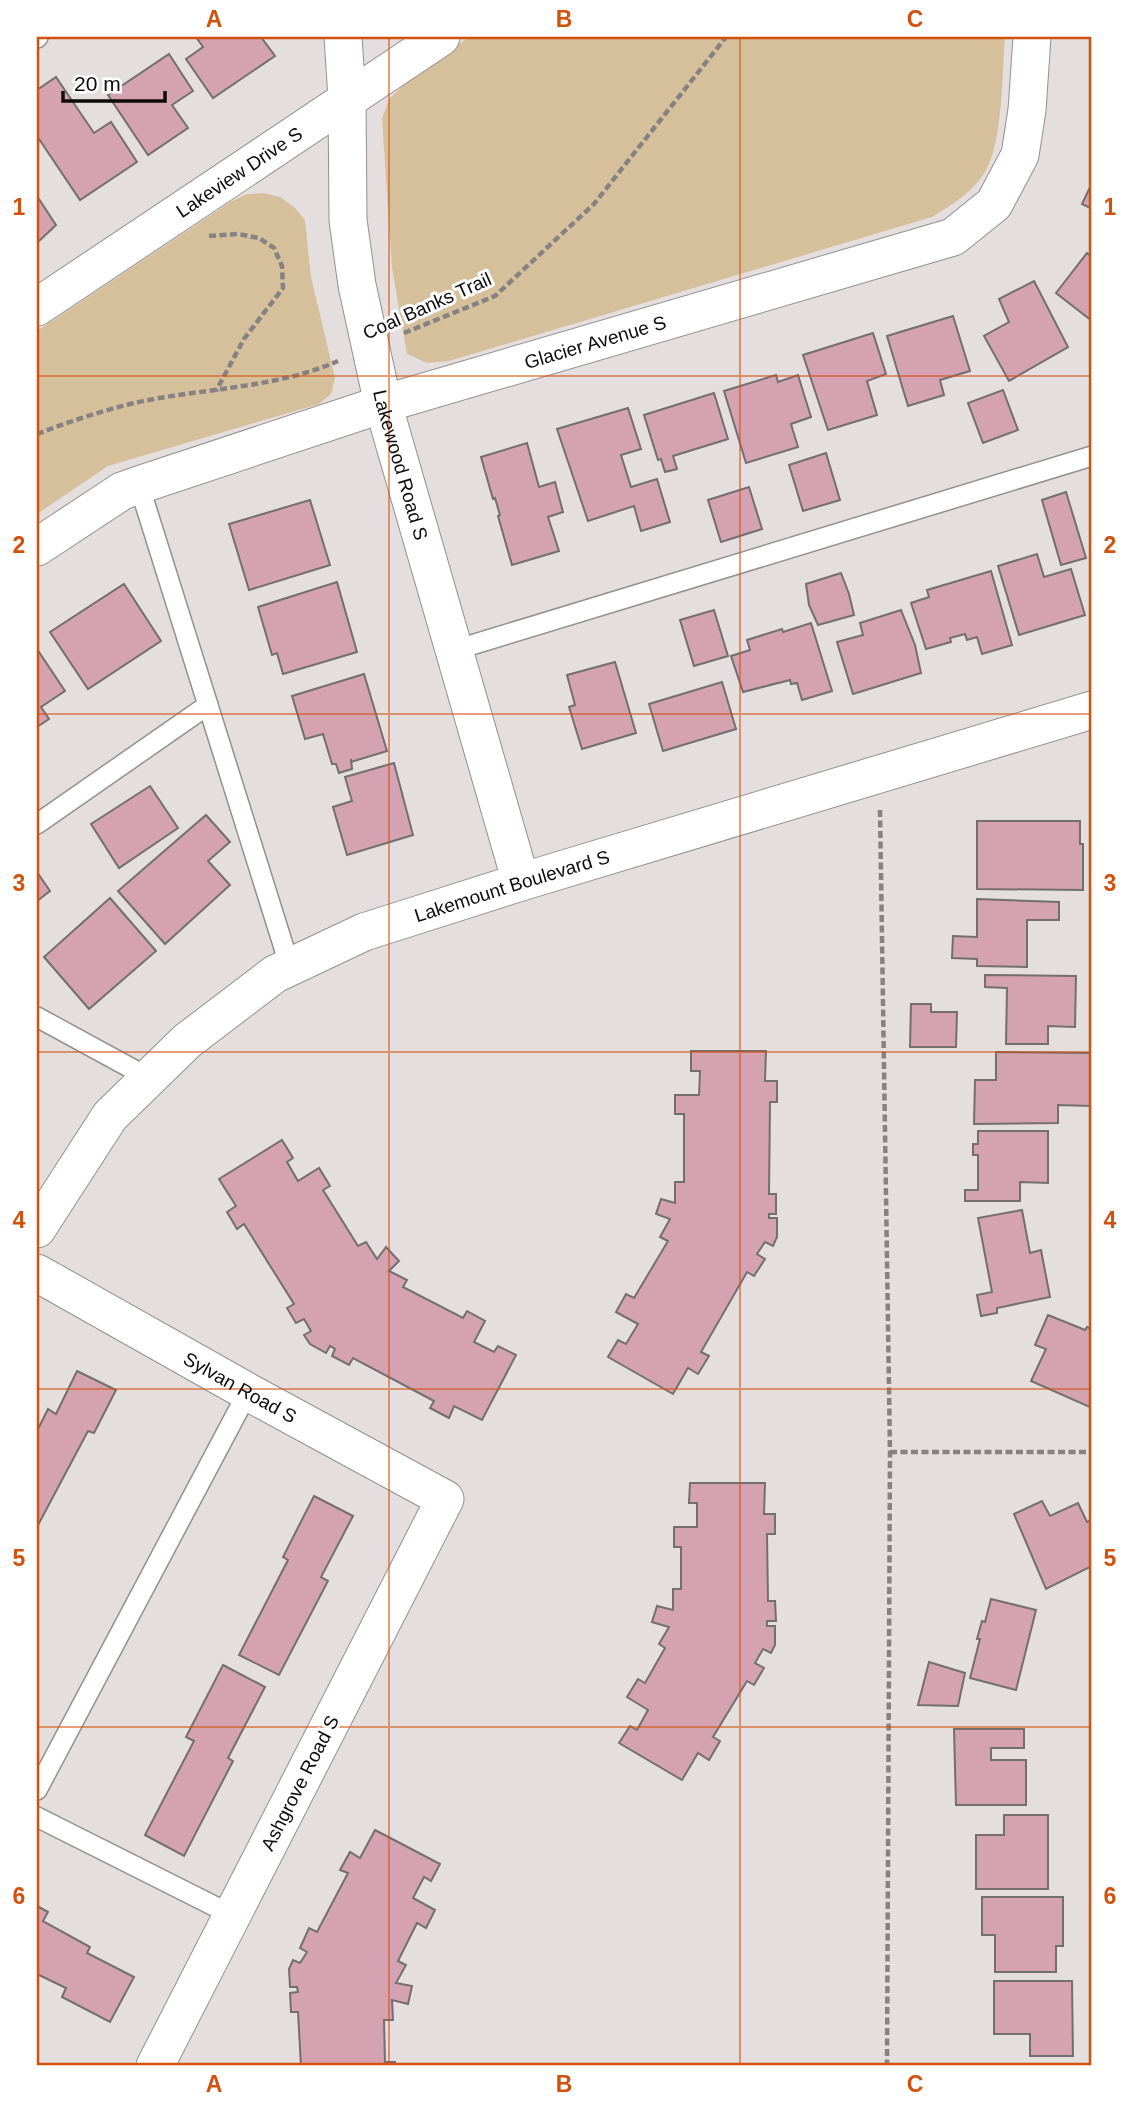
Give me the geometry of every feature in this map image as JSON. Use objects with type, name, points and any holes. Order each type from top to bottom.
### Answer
[{"type":"street","name":"Lakewood Road S","points":[[342,37],[347,98],[348,220],[357,285],[383,404],[521,882]]},
{"type":"street","name":"Lakeview Drive S","points":[[37,307],[441,37]]},
{"type":"street","name":"Glacier Avenue S","points":[[37,547],[121,491],[383,404],[953,237],[994,204],[1020,155],[1027,110],[1032,37]]},
{"type":"street","name":"Lakemount Boulevard S","points":[[37,1229],[110,1116],[187,1041],[275,974],[364,932],[1092,710]]},
{"type":"street","name":"Sylvan Road S","points":[[37,1273],[445,1499]]},
{"type":"street","name":"Ashgrove Road S","points":[[155,2066],[445,1499]]},
{"type":"lane","points":[[455,650],[1092,456]]},
{"type":"lane","points":[[139,485],[290,967]]},
{"type":"lane","points":[[37,824],[208,705]]},
{"type":"lane","points":[[37,1017],[149,1078]]},
{"type":"lane","points":[[37,1790],[248,1392]]},
{"type":"lane","points":[[37,1816],[232,1915]]},
{"type":"path","name":"Coal Banks Trail","points":[[37,434],[73,420],[134,403],[216,391],[296,375],[329,365],[495,296],[594,204],[726,37]]},
{"type":"path","points":[[198,240],[239,234],[259,238],[274,248],[282,266],[283,288],[244,339],[216,391]]},
{"type":"path","points":[[879,774],[890,1452],[887,2066]]},
{"type":"path","points":[[890,1452],[1092,1452]]},
{"type":"shaded area","points":[[469,37],[1005,37],[997,137],[988,166],[978,182],[964,196],[932,217],[449,361],[427,363],[407,354],[392,268],[382,119],[389,99],[410,79]]},
{"type":"shaded area","points":[[264,193],[280,197],[294,207],[305,220],[311,277],[335,378],[331,394],[319,404],[108,466],[37,514],[37,331],[232,201],[247,194]]},
{"type":"building","points":[[196,37],[261,37],[275,56],[213,98],[186,59],[203,47]]},
{"type":"building","points":[[169,54],[193,91],[172,105],[188,128],[148,155],[108,95]]},
{"type":"building","points":[[56,77],[94,133],[111,122],[137,162],[80,200],[37,136],[37,90]]},
{"type":"building","points":[[1092,183],[1092,209],[1082,204]]},
{"type":"building","points":[[37,196],[56,225],[37,243]]},
{"type":"building","points":[[1087,253],[1092,257],[1092,321],[1056,293]]},
{"type":"building","points":[[1034,281],[1068,347],[1009,381],[984,336],[1009,322],[999,299]]},
{"type":"building","points":[[953,316],[970,371],[940,380],[944,395],[908,406],[887,336]]},
{"type":"building","points":[[873,333],[886,374],[867,381],[877,415],[828,430],[803,355]]},
{"type":"building","points":[[776,375],[778,382],[798,375],[811,417],[791,424],[798,447],[746,463],[724,391]]},
{"type":"building","points":[[1003,390],[1018,430],[983,443],[968,403]]},
{"type":"building","points":[[714,393],[728,439],[673,456],[677,469],[665,472],[661,459],[658,460],[644,415]]},
{"type":"building","points":[[628,408],[641,449],[621,455],[631,487],[657,479],[670,522],[641,531],[634,506],[588,521],[557,429]]},
{"type":"building","points":[[527,443],[539,487],[555,482],[563,512],[548,517],[559,551],[512,565],[498,516],[500,515],[481,457]]},
{"type":"building","points":[[826,453],[840,500],[803,511],[789,465]]},
{"type":"building","points":[[749,487],[762,529],[721,542],[708,500]]},
{"type":"building","points":[[1066,492],[1086,558],[1061,565],[1042,500]]},
{"type":"building","points":[[310,500],[330,565],[249,590],[229,524]]},
{"type":"building","points":[[1037,554],[1044,577],[1071,569],[1085,615],[1019,635],[998,566]]},
{"type":"building","points":[[991,571],[1012,645],[982,654],[977,637],[967,640],[965,634],[950,638],[951,642],[926,649],[911,603],[929,597],[927,590]]},
{"type":"building","points":[[841,573],[854,615],[818,625],[809,605],[806,584]]},
{"type":"building","points":[[337,582],[357,652],[283,674],[277,653],[272,655],[258,607]]},
{"type":"building","points":[[124,584],[161,641],[88,689],[50,632]]},
{"type":"building","points":[[714,610],[728,656],[694,666],[680,620]]},
{"type":"building","points":[[901,610],[915,645],[921,673],[853,694],[837,642],[863,635],[860,623]]},
{"type":"building","points":[[811,623],[832,691],[802,700],[797,683],[791,684],[790,680],[743,692],[731,656],[750,650],[747,640]]},
{"type":"building","points":[[37,649],[65,691],[41,707],[49,719],[37,727]]},
{"type":"building","points":[[615,662],[636,733],[582,749],[569,707],[575,705],[567,675]]},
{"type":"building","points":[[364,674],[387,751],[351,762],[352,769],[339,773],[336,764],[332,764],[323,734],[305,739],[292,696]]},
{"type":"building","points":[[722,682],[736,729],[663,751],[649,704]]},
{"type":"building","points":[[394,763],[413,835],[347,855],[333,807],[352,801],[345,777]]},
{"type":"building","points":[[150,786],[178,828],[119,868],[91,824]]},
{"type":"building","points":[[206,815],[230,842],[208,861],[230,885],[165,944],[118,891]]},
{"type":"building","points":[[977,821],[1080,821],[1083,890],[977,889]]},
{"type":"building","points":[[37,872],[50,891],[37,901]]},
{"type":"building","points":[[110,898],[156,951],[89,1009],[44,957]]},
{"type":"building","points":[[977,899],[1059,902],[1059,920],[1027,920],[1027,967],[977,966],[977,959],[952,958],[953,936],[977,937]]},
{"type":"building","points":[[985,975],[1076,976],[1075,1027],[1048,1026],[1048,1044],[1006,1044],[1007,988],[985,987]]},
{"type":"building","points":[[911,1004],[931,1004],[931,1012],[957,1012],[956,1047],[910,1047]]},
{"type":"building","points":[[691,1051],[766,1051],[765,1081],[777,1081],[777,1102],[770,1102],[769,1194],[776,1194],[776,1214],[769,1214],[769,1218],[777,1218],[777,1237],[773,1246],[765,1242],[757,1254],[765,1259],[754,1276],[747,1272],[701,1352],[709,1356],[698,1374],[688,1368],[673,1394],[608,1357],[618,1340],[626,1344],[638,1324],[616,1312],[626,1294],[634,1298],[668,1241],[660,1237],[670,1219],[656,1214],[661,1199],[675,1203],[675,1182],[684,1182],[684,1114],[675,1114],[675,1095],[699,1095],[700,1071],[691,1071]]},
{"type":"building","points":[[996,1052],[1092,1053],[1092,1106],[1058,1105],[1058,1123],[974,1124],[975,1080],[996,1080]]},
{"type":"building","points":[[978,1131],[1048,1131],[1048,1183],[1020,1182],[1020,1201],[965,1201],[965,1190],[978,1190],[978,1155],[973,1155],[973,1144],[978,1144]]},
{"type":"building","points":[[282,1140],[293,1158],[287,1162],[298,1181],[319,1168],[330,1186],[323,1190],[358,1246],[366,1242],[377,1259],[386,1247],[399,1261],[389,1271],[407,1280],[403,1287],[463,1318],[467,1311],[485,1321],[474,1342],[494,1352],[498,1346],[516,1355],[482,1420],[454,1406],[449,1418],[430,1408],[434,1401],[353,1358],[349,1365],[332,1356],[335,1349],[330,1346],[326,1353],[310,1344],[304,1335],[311,1331],[304,1319],[296,1323],[287,1308],[294,1304],[244,1224],[237,1229],[227,1212],[236,1206],[219,1179]]},
{"type":"building","points":[[1022,1210],[1030,1253],[1041,1250],[1050,1297],[997,1308],[997,1313],[981,1316],[977,1295],[992,1292],[978,1218]]},
{"type":"building","points":[[1048,1315],[1085,1330],[1087,1327],[1092,1329],[1092,1408],[1031,1381],[1046,1349],[1035,1345]]},
{"type":"building","points":[[77,1371],[116,1390],[94,1433],[88,1431],[37,1527],[37,1431],[48,1409],[56,1414]]},
{"type":"building","points":[[690,1483],[765,1483],[764,1514],[775,1514],[775,1534],[767,1534],[768,1601],[775,1601],[776,1621],[767,1621],[767,1626],[775,1626],[775,1645],[771,1653],[763,1649],[755,1663],[764,1668],[754,1685],[747,1681],[713,1737],[720,1741],[709,1760],[698,1753],[682,1780],[619,1743],[630,1726],[637,1730],[648,1710],[627,1697],[638,1679],[645,1683],[665,1648],[659,1644],[669,1627],[652,1622],[657,1606],[673,1610],[673,1589],[681,1589],[681,1547],[674,1547],[674,1527],[697,1527],[697,1503],[689,1503]]},
{"type":"building","points":[[314,1496],[353,1516],[321,1577],[328,1581],[279,1675],[239,1655],[288,1560],[283,1557]]},
{"type":"building","points":[[1042,1501],[1050,1516],[1078,1503],[1087,1522],[1092,1519],[1092,1566],[1046,1589],[1014,1514]]},
{"type":"building","points":[[991,1599],[1036,1610],[1016,1690],[970,1678],[980,1639],[977,1639]]},
{"type":"building","points":[[929,1662],[965,1673],[958,1706],[918,1705]]},
{"type":"building","points":[[223,1665],[265,1687],[228,1758],[233,1761],[184,1856],[145,1835],[194,1741],[186,1737]]},
{"type":"building","points":[[954,1729],[1024,1729],[1024,1748],[991,1748],[991,1760],[1026,1760],[1026,1805],[956,1805]]},
{"type":"building","points":[[1004,1815],[1048,1815],[1048,1889],[976,1889],[976,1835],[1004,1835]]},
{"type":"building","points":[[375,1830],[440,1864],[431,1881],[424,1877],[413,1898],[435,1910],[426,1928],[417,1923],[398,1961],[406,1965],[396,1983],[412,1986],[408,2004],[392,2000],[393,2020],[384,2020],[385,2062],[395,2062],[395,2066],[301,2066],[298,2012],[291,2012],[290,1993],[298,1992],[297,1987],[290,1987],[289,1969],[293,1960],[300,1963],[307,1952],[300,1948],[309,1928],[317,1932],[348,1873],[340,1870],[350,1852],[360,1858]]},
{"type":"building","points":[[982,1897],[1063,1897],[1063,1946],[1056,1946],[1056,1972],[995,1972],[995,1935],[982,1935]]},
{"type":"building","points":[[37,1906],[48,1912],[43,1921],[90,1947],[87,1953],[134,1977],[110,2022],[62,1997],[66,1988],[37,1974]]},
{"type":"building","points":[[994,1981],[1072,1981],[1073,2056],[1030,2056],[1030,2034],[994,2034]]}]
